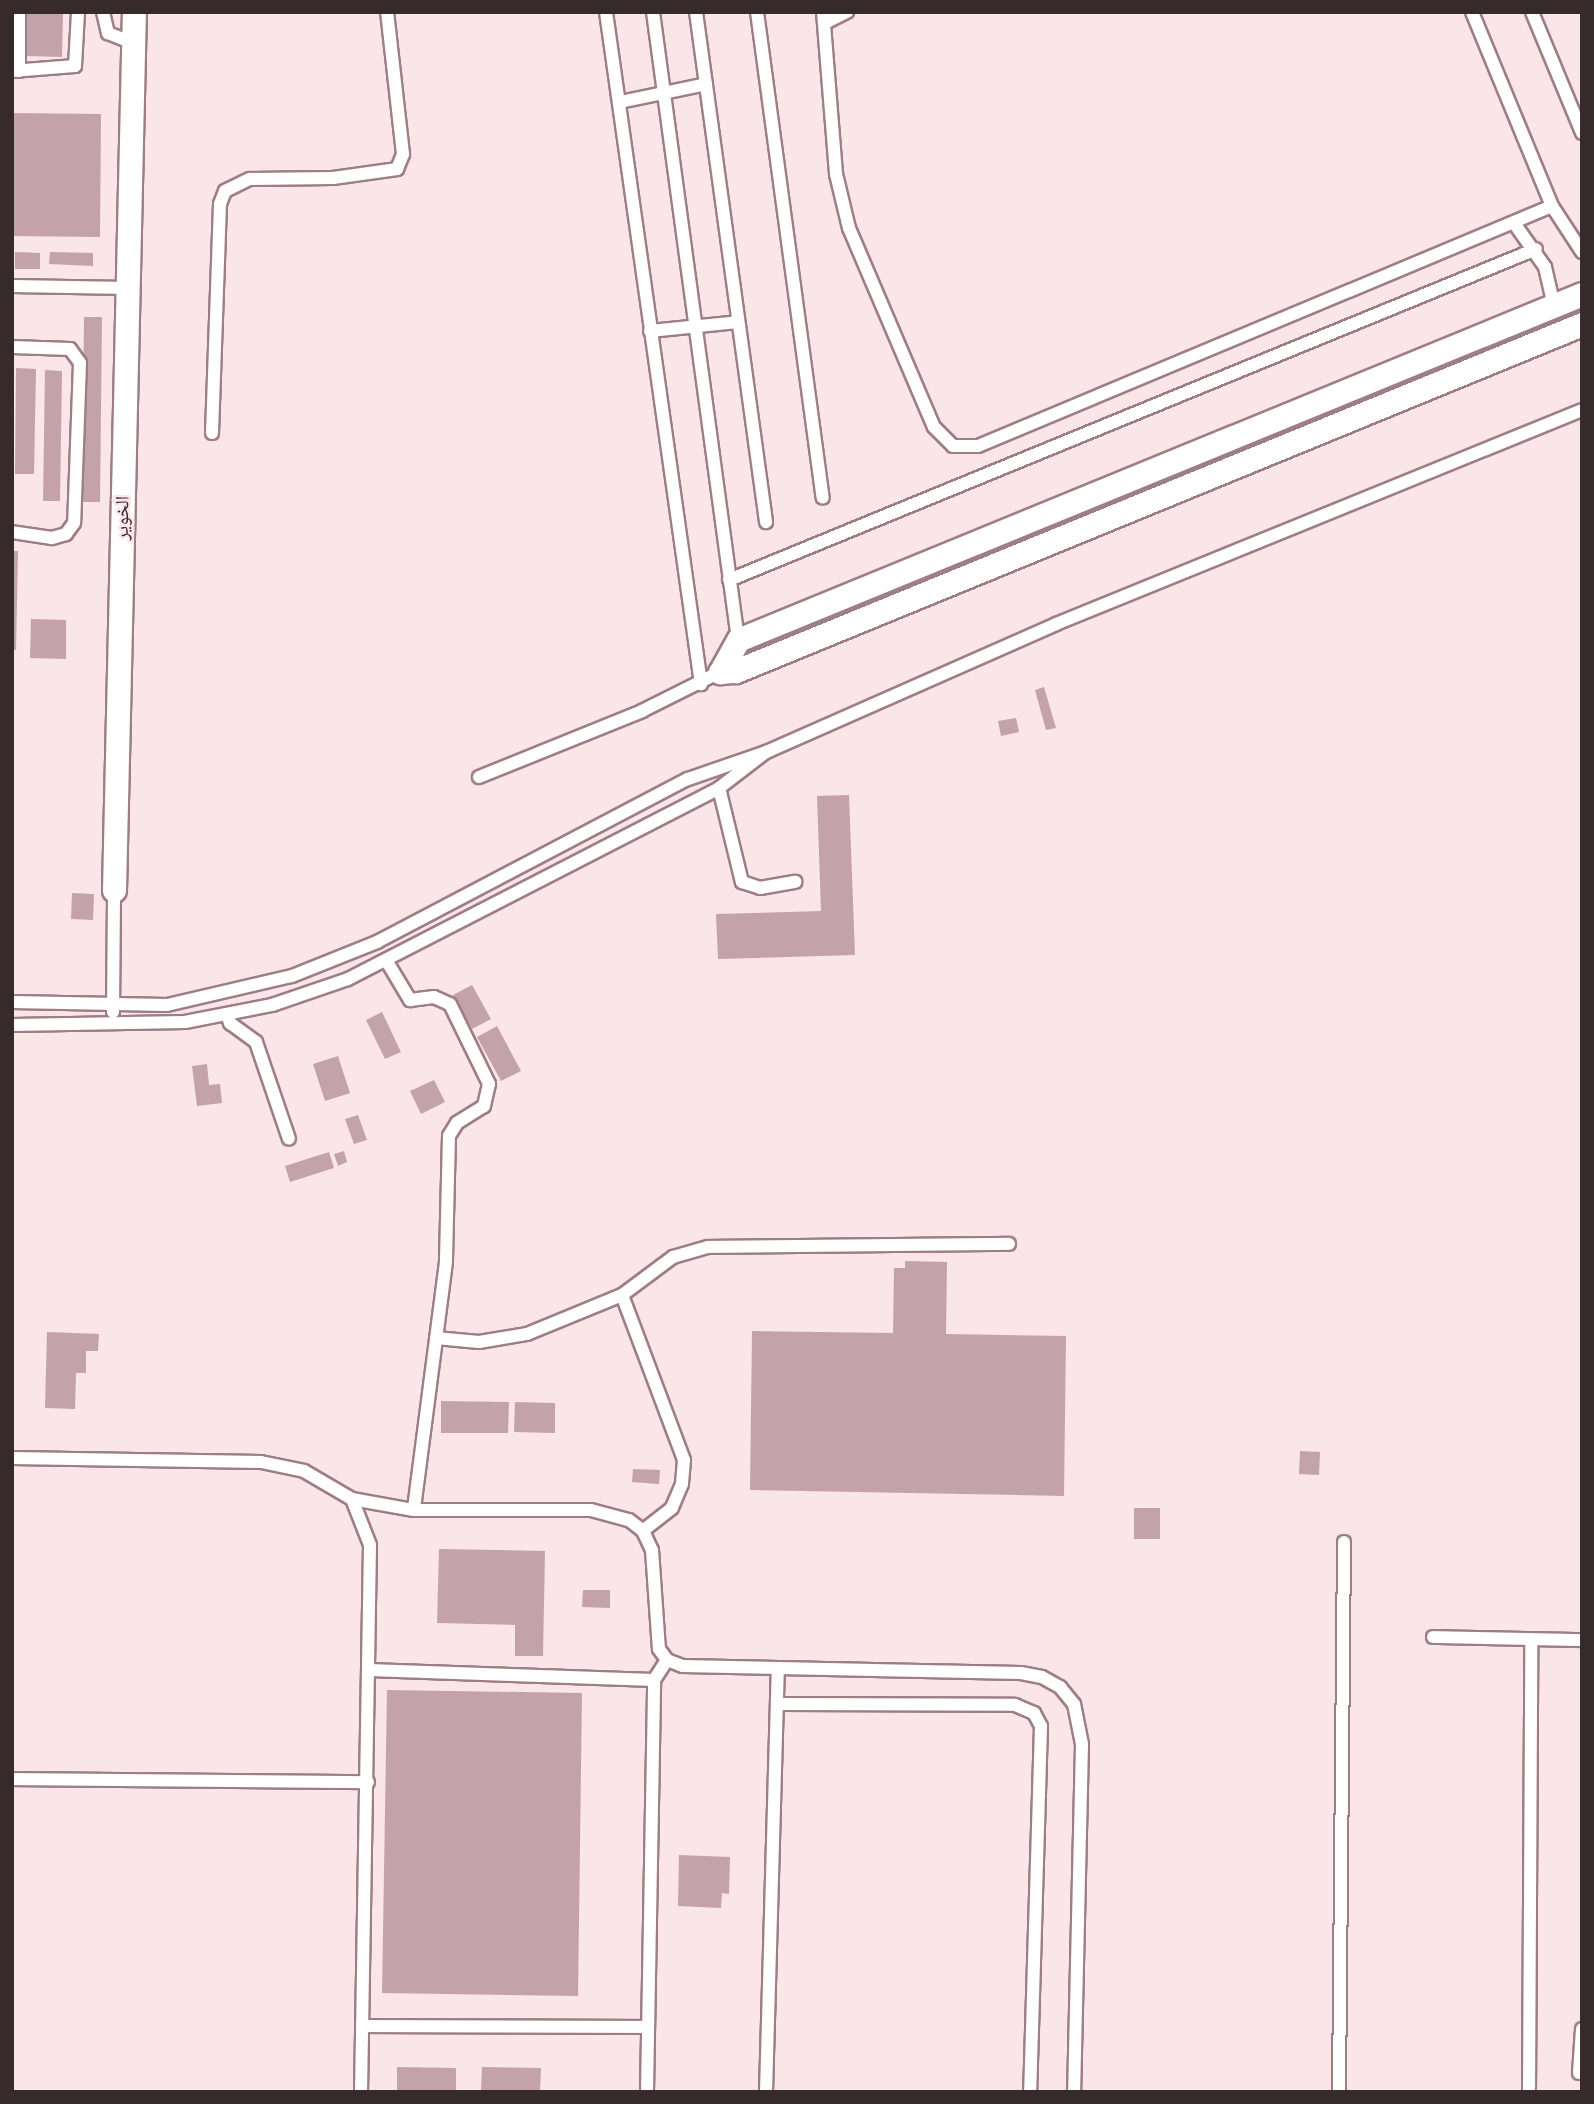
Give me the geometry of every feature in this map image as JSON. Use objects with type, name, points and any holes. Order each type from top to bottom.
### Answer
[{"type":"street","name":"الخوير","points":[[114,890],[134,12]]},
{"type":"street","points":[[710,678],[738,640],[1582,294]]},
{"type":"street","points":[[710,678],[736,671],[1582,324]]},
{"type":"lane","points":[[19,12],[15,71],[75,66],[78,12]]},
{"type":"lane","points":[[103,12],[108,33],[133,43]]},
{"type":"lane","points":[[212,433],[220,204],[225,191],[250,179],[332,178],[397,169],[403,155],[387,12]]},
{"type":"lane","points":[[479,777],[710,678],[650,331],[606,12]]},
{"type":"lane","points":[[653,12],[738,640]]},
{"type":"lane","points":[[696,12],[766,522]]},
{"type":"lane","points":[[757,12],[823,498]]},
{"type":"lane","points":[[847,12],[824,17],[836,174],[849,228],[934,427],[953,446],[978,446],[1552,206]]},
{"type":"lane","points":[[1472,12],[1552,206],[1575,234],[1582,252]]},
{"type":"lane","points":[[1532,12],[1582,133]]},
{"type":"lane","points":[[620,102],[706,84]]},
{"type":"lane","points":[[1514,223],[1536,249],[1545,267],[1554,306]]},
{"type":"lane","points":[[729,580],[1536,249]]},
{"type":"lane","points":[[12,286],[128,288]]},
{"type":"lane","points":[[650,331],[695,329],[738,322]]},
{"type":"lane","points":[[12,347],[70,349],[80,363],[74,523],[65,534],[52,538],[12,532]]},
{"type":"lane","points":[[12,1002],[167,1005],[221,996],[330,962],[377,942],[688,779],[766,752],[1056,624],[1582,410]]},
{"type":"lane","points":[[12,1025],[167,1023],[227,1015],[324,987],[386,960],[719,788],[766,752]]},
{"type":"lane","points":[[719,788],[742,883],[760,888],[795,882]]},
{"type":"lane","name":"الخوير","points":[[113,1023],[114,890]]},
{"type":"lane","points":[[386,960],[410,1000],[434,997],[450,1004],[489,1084],[484,1105],[457,1123],[449,1136],[449,1223],[414,1510]]},
{"type":"lane","points":[[227,1015],[233,1026],[256,1042],[289,1139]]},
{"type":"lane","points":[[436,1338],[479,1342],[527,1334],[622,1295],[659,1264],[708,1247],[1009,1244]]},
{"type":"lane","points":[[622,1295],[684,1460],[682,1484],[672,1508],[643,1531]]},
{"type":"lane","points":[[12,1458],[261,1462],[304,1471],[352,1499],[414,1510],[592,1510],[629,1520],[643,1531],[655,1569],[656,1642],[667,1660],[691,1667],[1021,1673],[1051,1682],[1074,1704],[1082,1744],[1074,2092]]},
{"type":"lane","points":[[352,1499],[370,1545],[361,2092]]},
{"type":"lane","points":[[1339,2092],[1344,1542]]},
{"type":"lane","points":[[1433,1637],[1582,1640]]},
{"type":"lane","points":[[1529,2092],[1531,1639]]},
{"type":"lane","points":[[647,2092],[654,1680],[667,1660]]},
{"type":"lane","points":[[766,2092],[778,1668]]},
{"type":"lane","points":[[369,1670],[654,1680]]},
{"type":"lane","points":[[779,1704],[1015,1705],[1034,1713],[1041,1726],[1030,2092]]},
{"type":"lane","points":[[12,1779],[368,1782]]},
{"type":"lane","points":[[362,2026],[648,2028]]},
{"type":"lane","points":[[1579,2073],[1582,2029]]},
{"type":"building","points":[[26,12],[63,12],[62,57],[25,56]]},
{"type":"building","points":[[12,113],[101,114],[100,237],[12,236]]},
{"type":"building","points":[[15,252],[40,253],[40,269],[15,269]]},
{"type":"building","points":[[50,252],[93,253],[93,266],[49,264]]},
{"type":"building","points":[[84,317],[102,317],[100,502],[82,502]]},
{"type":"building","points":[[16,368],[36,369],[34,474],[15,474]]},
{"type":"building","points":[[45,370],[62,371],[60,501],[43,501]]},
{"type":"building","points":[[12,551],[18,551],[16,650],[12,650]]},
{"type":"building","points":[[31,619],[66,620],[66,659],[30,658]]},
{"type":"building","points":[[1044,687],[1056,728],[1046,730],[1035,690]]},
{"type":"building","points":[[1016,718],[1019,732],[1001,736],[998,721]]},
{"type":"building","points":[[849,795],[855,955],[718,959],[716,914],[821,911],[817,796]]},
{"type":"building","points":[[72,893],[94,894],[93,920],[71,919]]},
{"type":"building","points":[[472,985],[491,1019],[472,1029],[453,995]]},
{"type":"building","points":[[382,1012],[401,1052],[385,1059],[366,1020]]},
{"type":"building","points":[[497,1026],[521,1071],[501,1081],[477,1037]]},
{"type":"building","points":[[338,1056],[350,1093],[325,1101],[313,1064]]},
{"type":"building","points":[[207,1064],[209,1085],[220,1084],[222,1103],[197,1106],[192,1066]]},
{"type":"building","points":[[434,1080],[445,1102],[421,1114],[410,1091]]},
{"type":"building","points":[[358,1115],[367,1140],[354,1144],[345,1119]]},
{"type":"building","points":[[344,1151],[347,1162],[338,1166],[334,1154]]},
{"type":"building","points":[[329,1152],[334,1168],[290,1182],[285,1166]]},
{"type":"building","points":[[905,1261],[947,1262],[946,1334],[1066,1336],[1064,1496],[750,1490],[752,1331],[893,1333],[894,1268],[905,1268]]},
{"type":"building","points":[[47,1332],[99,1334],[98,1351],[86,1351],[86,1373],[76,1373],[75,1409],[45,1408]]},
{"type":"building","points":[[441,1401],[509,1402],[508,1433],[441,1433]]},
{"type":"building","points":[[515,1402],[555,1403],[555,1433],[514,1432]]},
{"type":"building","points":[[1300,1451],[1320,1452],[1319,1475],[1299,1474]]},
{"type":"building","points":[[633,1469],[660,1470],[659,1484],[632,1482]]},
{"type":"building","points":[[1134,1508],[1160,1508],[1160,1539],[1134,1539]]},
{"type":"building","points":[[439,1549],[545,1551],[543,1656],[515,1656],[515,1625],[437,1623]]},
{"type":"building","points":[[583,1590],[610,1590],[610,1608],[582,1607]]},
{"type":"building","points":[[387,1690],[582,1693],[578,1996],[382,1993]]},
{"type":"building","points":[[679,1855],[730,1857],[729,1894],[722,1893],[721,1908],[678,1906]]},
{"type":"building","points":[[397,2067],[456,2068],[456,2092],[397,2092]]},
{"type":"building","points":[[482,2067],[541,2068],[540,2092],[481,2092]]}]
